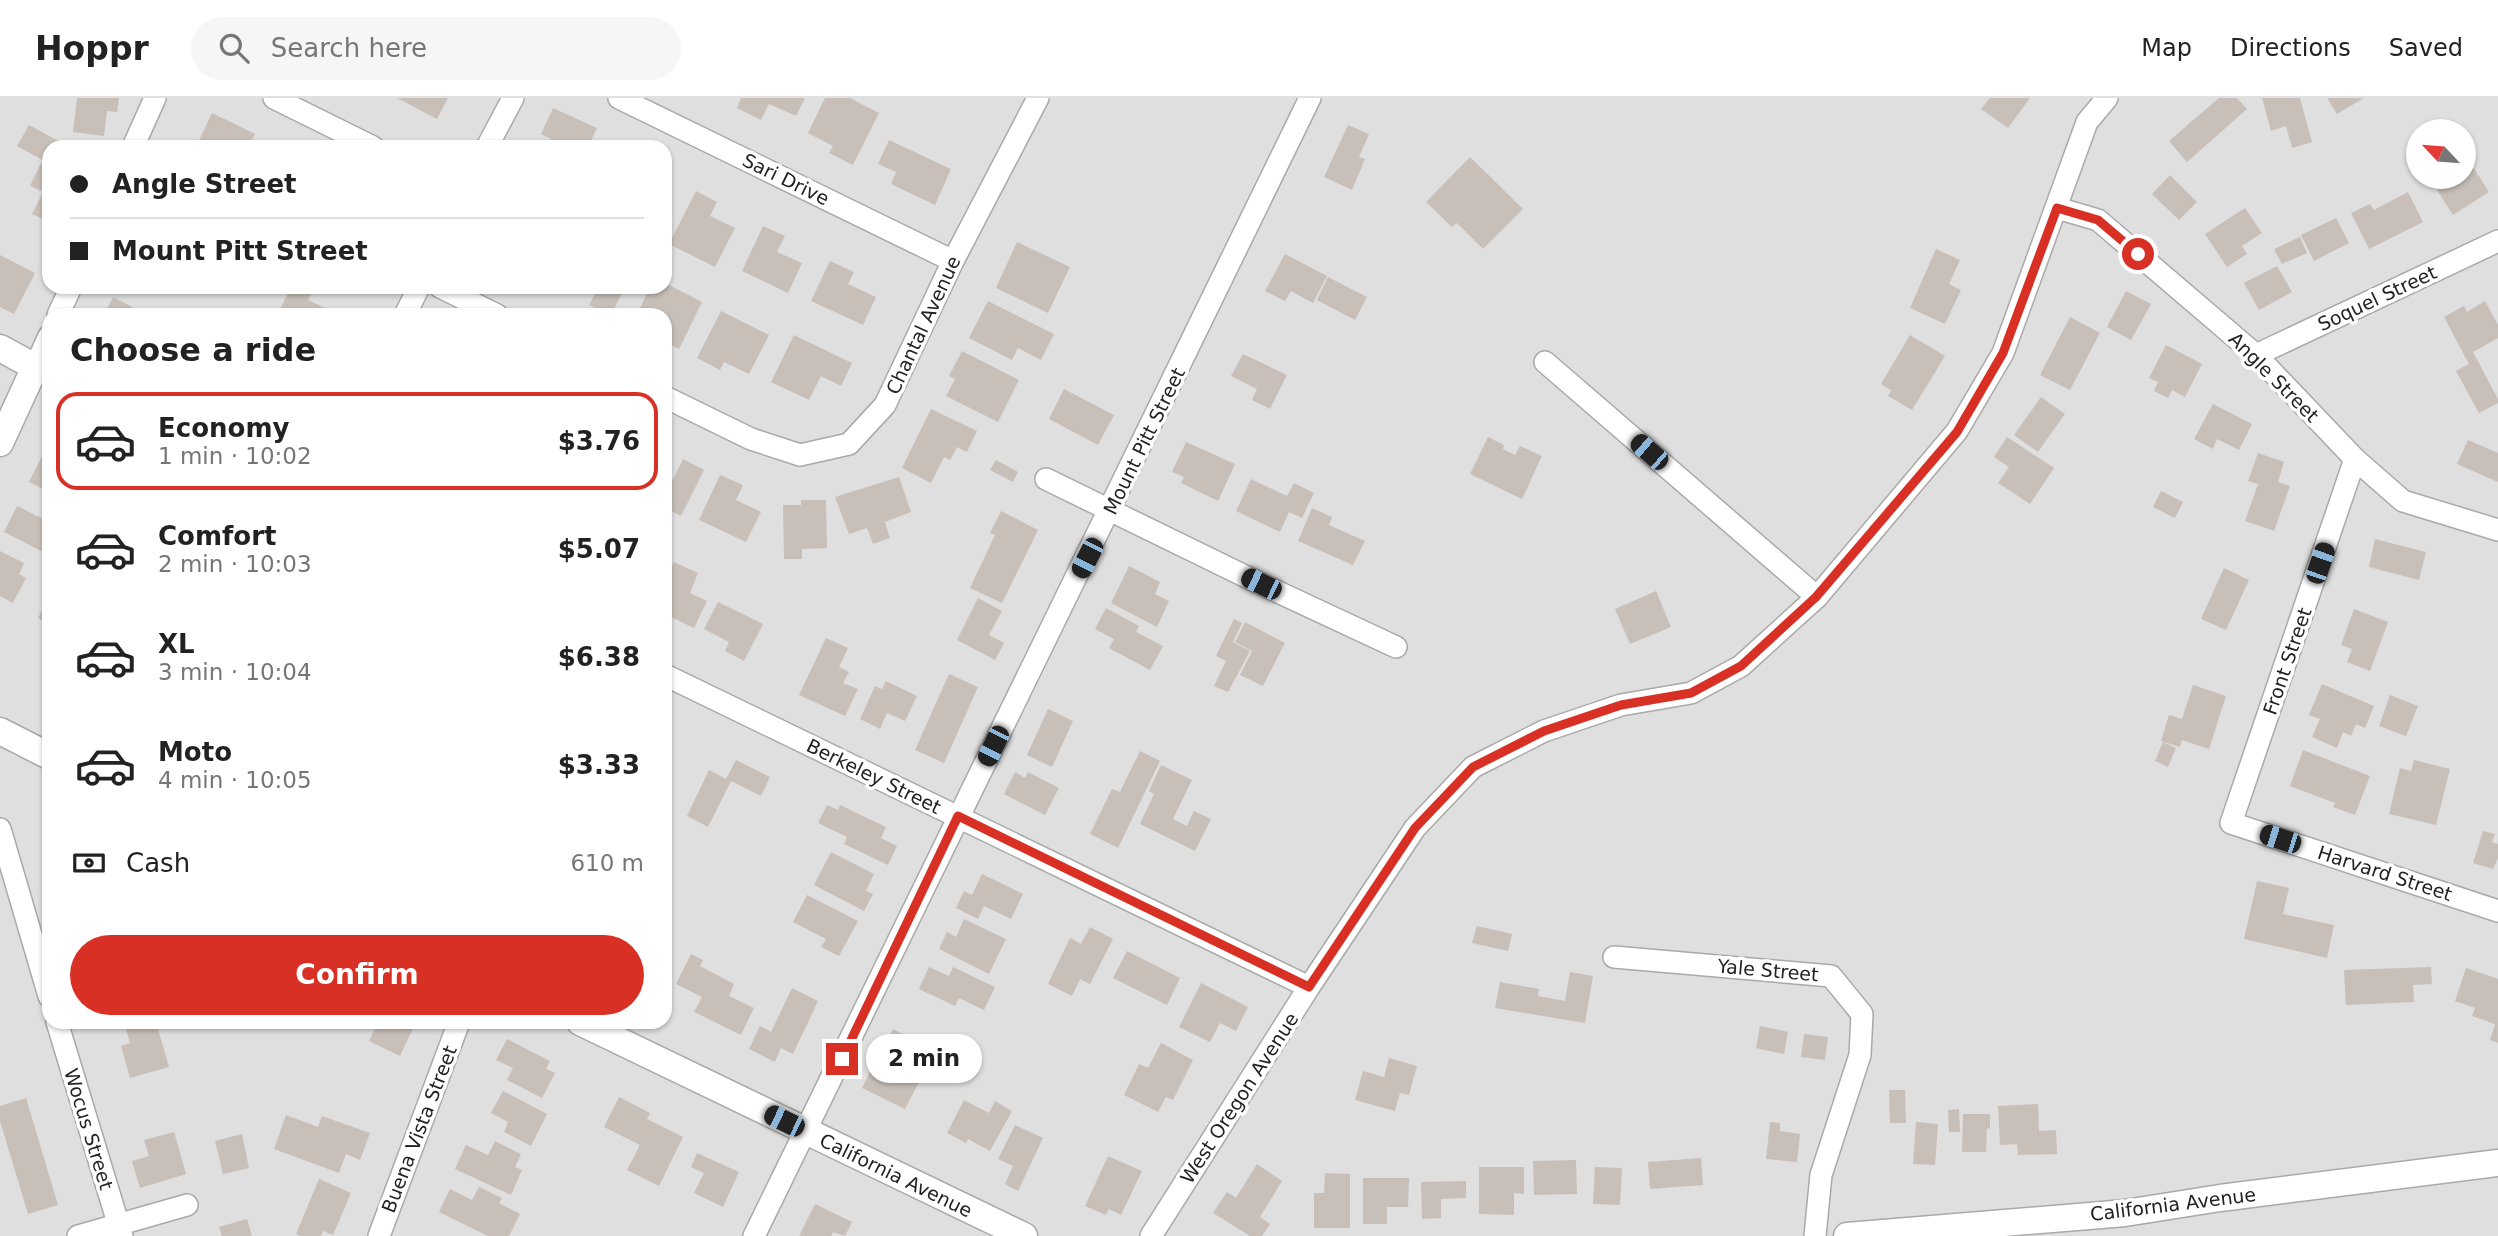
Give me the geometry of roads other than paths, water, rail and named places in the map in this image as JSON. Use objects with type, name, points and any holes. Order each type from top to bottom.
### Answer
[{"type":"street","points":[[136,140],[155,98]]},
{"type":"street","points":[[274,98],[359,140]]},
{"type":"street","points":[[491,140],[513,98]]},
{"type":"street","name":"Sari Drive","points":[[619,98],[953,261]]},
{"type":"street","name":"Chantal Avenue","points":[[672,400],[751,439],[800,455],[849,444],[885,405],[953,261],[1038,98]]},
{"type":"street","name":"Mount Pitt Street","points":[[754,1236],[1310,98]]},
{"type":"street","name":"West Oregon Avenue","points":[[1150,1236],[1309,987],[1415,828],[1473,767],[1544,731],[1621,705],[1691,693],[1741,666],[1816,597],[1957,432],[2003,353],[2087,122],[2107,98]]},
{"type":"street","name":"Angle Street","points":[[2057,208],[2098,220],[2256,355],[2355,459],[2403,501],[2498,530]]},
{"type":"street","name":"Soquel Street","points":[[2256,355],[2498,241]]},
{"type":"street","points":[[454,294],[483,308]]},
{"type":"street","points":[[0,348],[42,370],[0,443]]},
{"type":"street","points":[[1545,362],[1816,597]]},
{"type":"street","name":"Front Street","points":[[2231,823],[2355,459]]},
{"type":"street","points":[[1046,479],[1396,647]]},
{"type":"street","name":"Berkeley Street","points":[[672,678],[1309,987]]},
{"type":"street","points":[[0,731],[42,752]]},
{"type":"street","name":"Harvard Street","points":[[2231,823],[2498,911]]},
{"type":"street","points":[[0,830],[8,892],[42,978]]},
{"type":"street","name":"Yale Street","points":[[1614,957],[1831,976],[1862,1014],[1860,1055],[1821,1175],[1815,1236]]},
{"type":"street","name":"Wocus Street","points":[[59,1029],[120,1230]]},
{"type":"street","name":"Buena Vista Street","points":[[379,1236],[456,1029]]},
{"type":"street","name":"California Avenue","points":[[594,1029],[1024,1236]]},
{"type":"street","name":"California Avenue","points":[[1847,1236],[2095,1225],[2125,1213],[2220,1198],[2498,1163]]},
{"type":"street","points":[[78,1236],[120,1230],[187,1205]]}]
